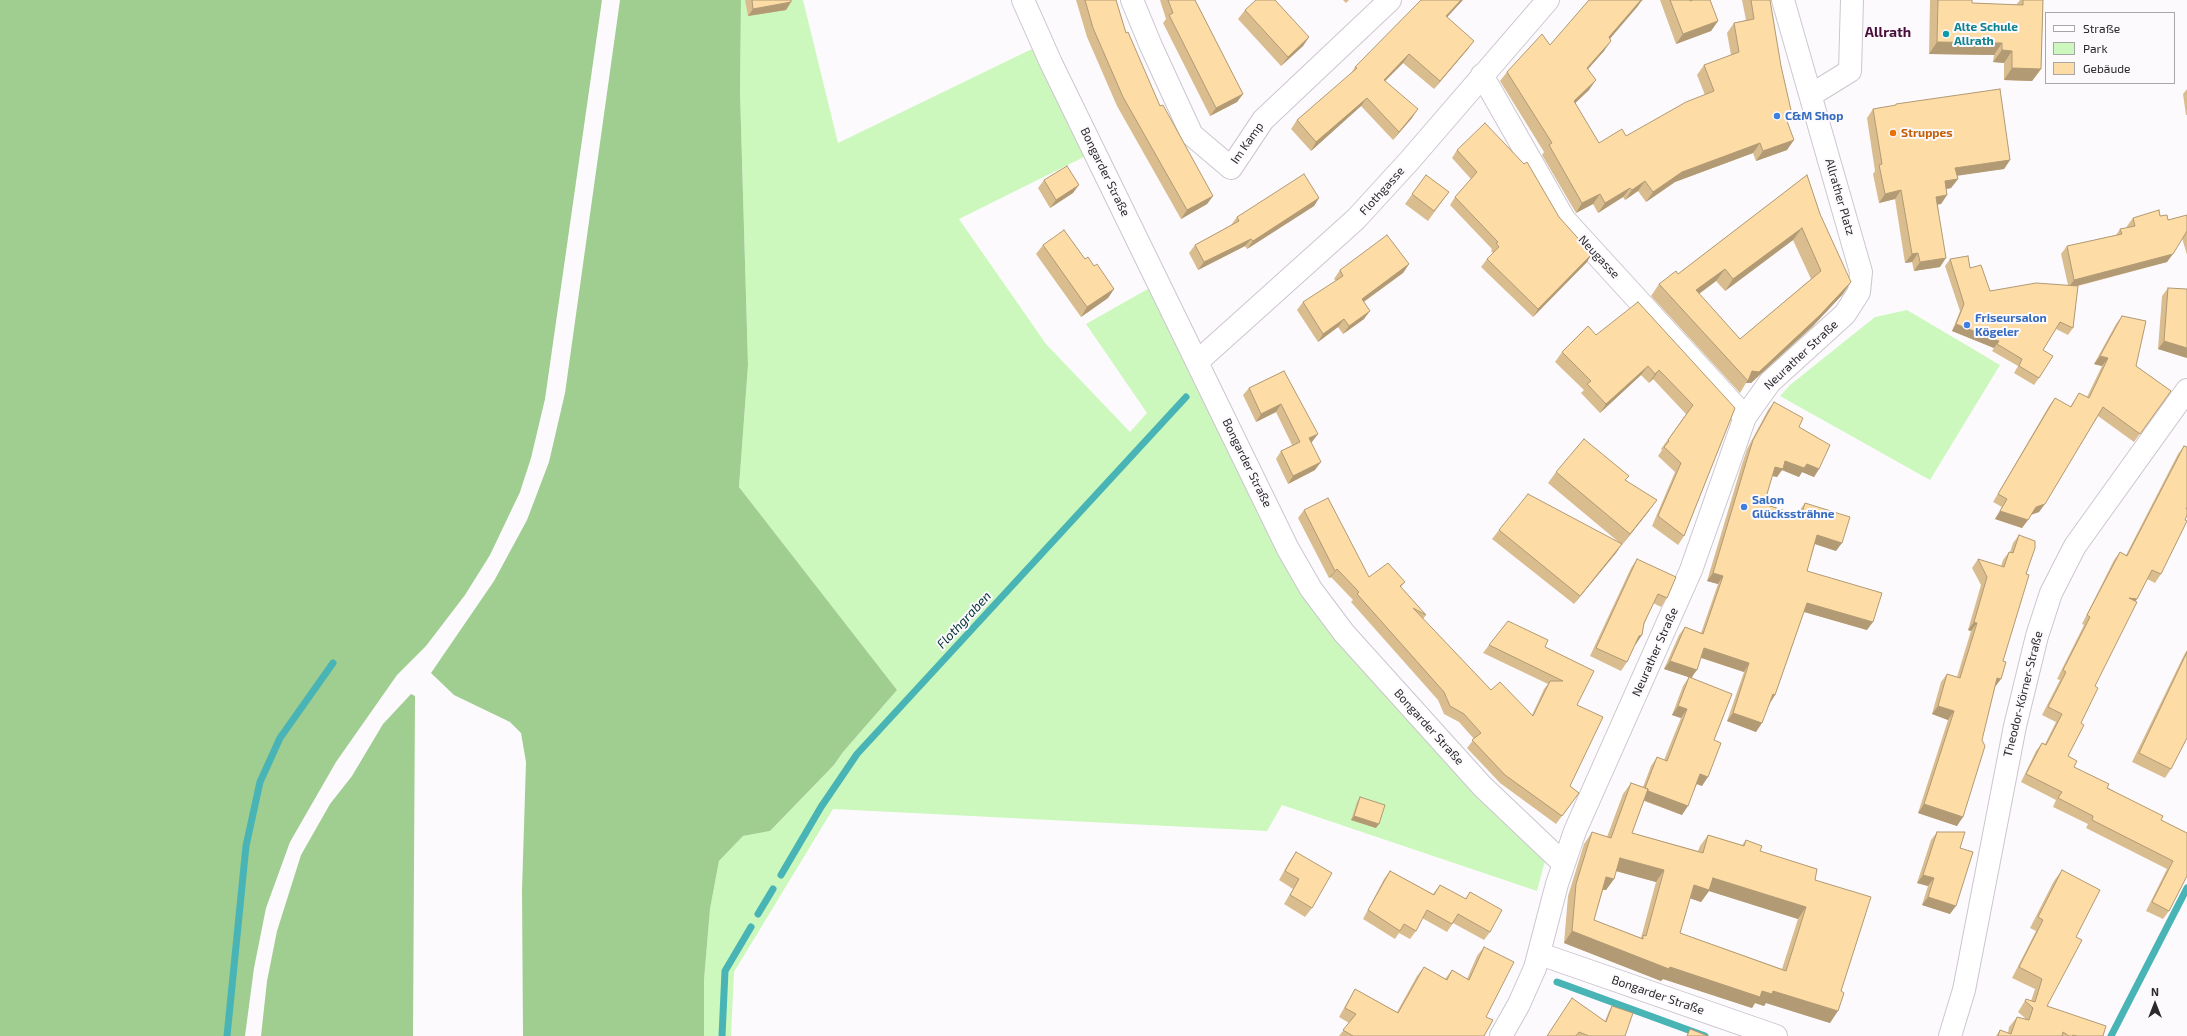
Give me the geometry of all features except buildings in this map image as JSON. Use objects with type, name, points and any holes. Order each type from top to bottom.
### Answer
[{"type":"street","name":"Bongarder Straße","points":[[1023,0],[1051,63],[1291,554],[1322,606],[1353,644],[1482,786],[1563,863]]},
{"type":"street","name":"Im Kamp","points":[[1132,0],[1151,46],[1192,135],[1231,168],[1263,120],[1390,0]]},
{"type":"street","name":"Flothgasse","points":[[1197,362],[1356,219],[1410,160],[1548,0]]},
{"type":"street","name":"Allrather Platz","points":[[1783,0],[1861,272],[1861,286],[1856,299]]},
{"type":"street","points":[[1811,95],[1850,71],[1852,0]]},
{"type":"street","name":"Neugasse","points":[[1482,75],[1564,219],[1745,417]]},
{"type":"street","name":"Neurather Straße","points":[[1501,1036],[1519,1004],[1540,954],[1563,863],[1585,806],[1691,570],[1745,417],[1770,382],[1845,314],[1856,299]]},
{"type":"street","name":"Theodor-Körner-Straße","points":[[1950,1036],[1964,990],[2015,726],[2035,643],[2051,593],[2075,546],[2187,390]]},
{"type":"street","name":"Bongarder Straße","points":[[1540,954],[1776,1036]]},
{"type":"green space","points":[[0,0],[602,0],[545,399],[531,458],[520,492],[490,555],[465,595],[426,646],[397,675],[336,762],[290,842],[266,908],[254,968],[245,1036],[0,1036]]},
{"type":"green space","points":[[620,0],[741,0],[740,92],[748,365],[739,487],[897,690],[843,752],[834,765],[770,831],[743,836],[719,861],[710,909],[704,980],[704,1036],[523,1036],[522,890],[526,762],[521,733],[510,722],[454,695],[431,673],[494,581],[527,520],[549,462],[565,393]]},
{"type":"green space","points":[[741,0],[803,0],[838,143],[1038,46],[1088,155],[959,219],[1046,344],[1130,432],[1147,413],[1086,324],[1153,286],[1334,637],[1545,861],[1537,891],[1282,805],[1267,831],[833,809],[734,972],[731,1036],[704,1036],[704,980],[710,909],[719,861],[743,836],[770,831],[834,765],[843,752],[897,690],[739,487],[748,365],[740,92]]},
{"type":"green space","points":[[1907,310],[2000,365],[1930,480],[1780,396],[1790,385],[1875,317]]},
{"type":"green space","points":[[411,694],[415,696],[413,1036],[261,1036],[267,981],[277,931],[301,855],[330,804],[352,776],[383,724]]},
{"type":"waterway","name":"Flothgraben","points":[[781,875],[821,807],[857,754],[1186,397]]},
{"type":"waterway","points":[[227,1036],[246,846],[260,782],[280,738],[333,663]]},
{"type":"waterway","points":[[2111,1036],[2187,888]]},
{"type":"waterway","name":"Flothgraben","points":[[758,914],[773,889]]},
{"type":"waterway","name":"Flothgraben","points":[[722,1036],[725,971],[751,927]]},
{"type":"waterway","points":[[1557,982],[1705,1036]]},
{"type":"place","name":"Alte Schule Allrath","points":[[1946,34]]},
{"type":"place","name":"C&M Shop","points":[[1777,116]]},
{"type":"place","name":"Struppes","points":[[1893,133]]},
{"type":"place","name":"Friseursalon Kögeler","points":[[1967,325]]},
{"type":"place","name":"Salon Glückssträhne","points":[[1744,507]]},
{"type":"district","name":"Allrath","points":[[1888,32]]}]
